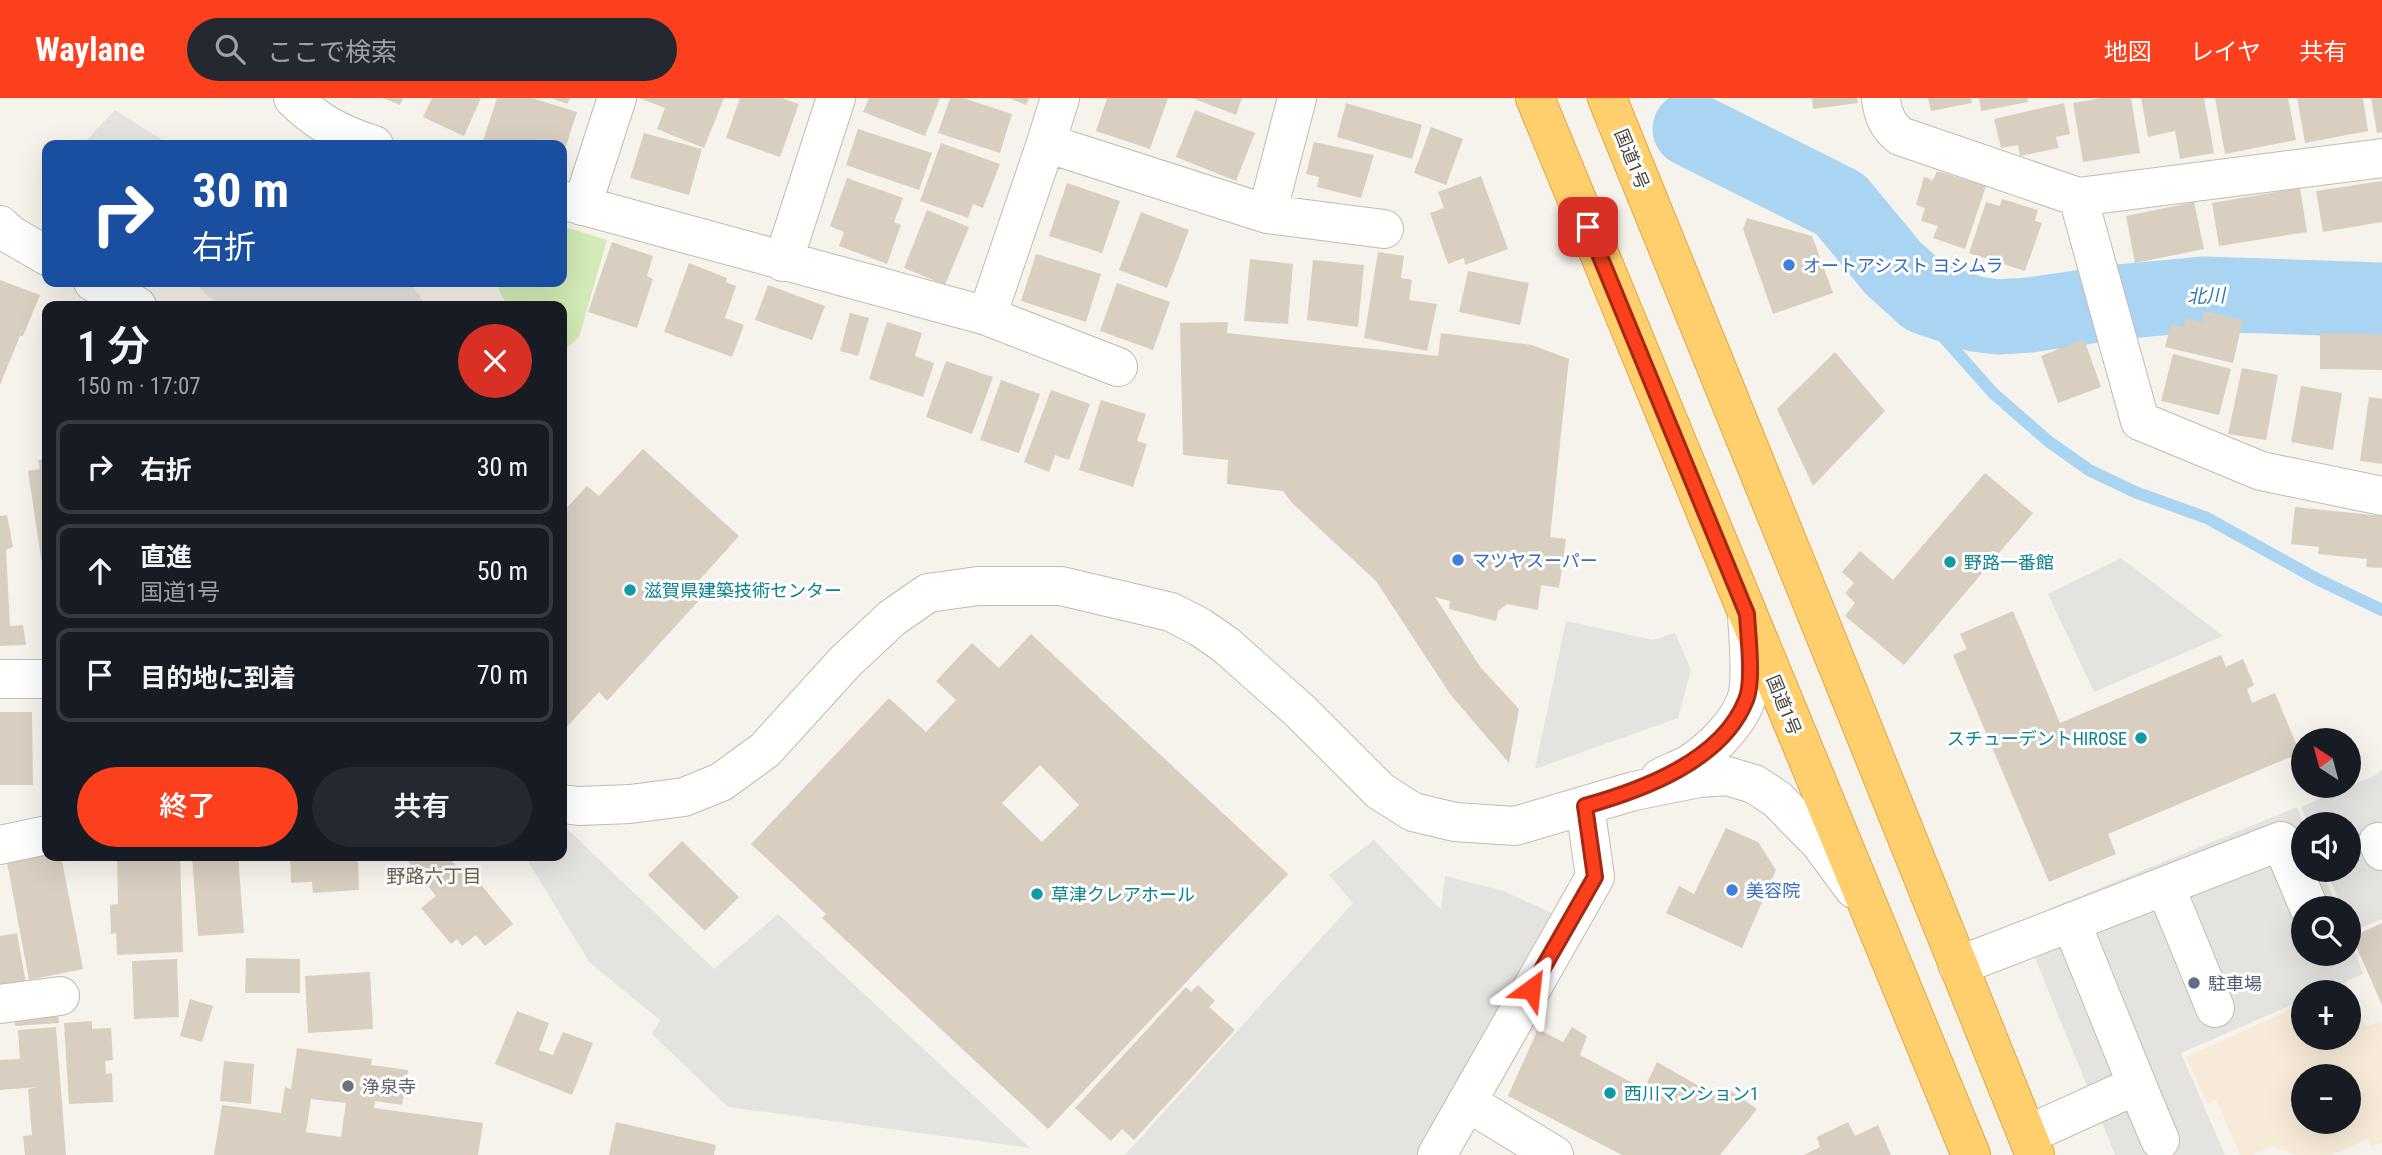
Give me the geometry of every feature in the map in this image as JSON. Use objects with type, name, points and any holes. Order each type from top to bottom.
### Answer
[{"type":"highway","name":"国道1号","points":[[1535,98],[1971,1155]]},
{"type":"highway","name":"国道1号","points":[[1607,98],[2031,1145]]},
{"type":"street","points":[[293,98],[310,115],[342,135],[358,140]]},
{"type":"street","points":[[617,98],[572,203],[987,316],[1118,368]]},
{"type":"street","points":[[783,262],[836,98]]},
{"type":"street","points":[[987,316],[1060,98]]},
{"type":"street","points":[[1267,214],[1297,98]]},
{"type":"street","points":[[1881,98],[1883,112],[1890,128],[1900,136],[2078,197],[2382,158]]},
{"type":"street","points":[[1046,143],[1267,214],[1384,229]]},
{"type":"street","points":[[2078,197],[2140,421],[2261,471],[2382,496]]},
{"type":"street","points":[[0,225],[10,235],[42,253]]},
{"type":"street","points":[[102,287],[128,301]]},
{"type":"street","points":[[567,805],[630,804],[684,797],[721,782],[765,750],[845,662],[892,618],[928,593],[978,586],[1061,586],[1171,612],[1200,627],[1226,645],[1299,710],[1380,791],[1413,812],[1455,822],[1515,826],[1634,791],[1699,778],[1727,776],[1754,784],[1777,799],[1811,833],[1869,907]]},
{"type":"street","points":[[1634,791],[1695,761],[1732,724],[1747,698],[1747,614]]},
{"type":"street","points":[[0,679],[42,679]]},
{"type":"street","points":[[1437,1155],[1595,877],[1585,806]]},
{"type":"street","points":[[0,845],[42,836]]},
{"type":"street","points":[[1958,966],[2281,841],[2304,896]]},
{"type":"street","points":[[2165,886],[2214,1008]]},
{"type":"street","points":[[2071,922],[2160,1140]]},
{"type":"street","points":[[0,1004],[60,996]]},
{"type":"street","points":[[2031,1145],[2137,1085]]},
{"type":"street","points":[[1467,1102],[1554,1155]]},
{"type":"shaded area","points":[[115,110],[162,140],[87,140]]},
{"type":"shaded area","points":[[199,287],[413,287],[423,301],[213,301]]},
{"type":"shaded area","points":[[2121,558],[2223,636],[2094,692],[2048,594]]},
{"type":"shaded area","points":[[1566,621],[1653,640],[1675,633],[1691,670],[1678,718],[1535,769]]},
{"type":"shaded area","points":[[2382,770],[2382,919],[2361,928],[2361,896],[2337,896],[2331,882],[2361,882],[2361,812],[2303,812],[2301,807],[2322,798],[2361,798],[2361,782]]},
{"type":"shaded area","name":"駐車場","points":[[2297,807],[2299,812],[2291,812],[2291,882],[2327,882],[2332,896],[2291,896],[2291,966],[2360,966],[2363,974],[2349,980],[2291,980],[2291,1005],[2181,1053],[2225,1155],[2115,1155],[2020,921]]},
{"type":"shaded area","points":[[567,829],[714,969],[778,914],[1030,1148],[728,1107],[652,1034],[660,1020],[589,962],[528,861],[567,861]]},
{"type":"shaded area","points":[[1374,840],[1441,910],[1445,876],[1503,891],[1559,916],[1419,1155],[1125,1155],[1353,903],[1329,875]]},
{"type":"shaded area","points":[[2343,975],[2345,980],[2332,980]]},
{"type":"shaded area","points":[[2291,1010],[2291,1050],[2361,1050],[2361,1016],[2366,1027],[2380,1021],[2382,1142],[2372,1147],[2367,1139],[2332,1155],[2296,1155],[2272,1146],[2253,1155],[2240,1155],[2216,1100],[2207,1103],[2186,1057]]},
{"type":"green space","points":[[567,228],[607,240],[579,337],[567,348],[567,301],[504,301],[498,287],[567,287]]},
{"type":"building","points":[[383,98],[403,98],[400,105]]},
{"type":"building","points":[[432,98],[481,98],[464,136],[423,117]]},
{"type":"building","points":[[497,98],[532,98],[577,112],[567,143],[567,140],[483,140]]},
{"type":"building","points":[[551,98],[570,98],[567,104]]},
{"type":"building","points":[[639,98],[724,98],[704,148],[657,129],[665,108]]},
{"type":"building","points":[[740,98],[781,98],[799,104],[780,157],[726,138]]},
{"type":"building","points":[[869,98],[940,98],[925,136],[863,112]]},
{"type":"building","points":[[950,98],[963,98],[1012,114],[1000,153],[938,133]]},
{"type":"building","points":[[1009,98],[1029,98],[1026,105]]},
{"type":"building","points":[[1107,98],[1168,98],[1150,149],[1096,131]]},
{"type":"building","points":[[1192,98],[1242,98],[1236,115]]},
{"type":"building","points":[[1812,98],[1857,98],[1858,103],[1813,109]]},
{"type":"building","points":[[1928,98],[1971,98],[1972,103],[1931,111]]},
{"type":"building","points":[[1979,98],[2027,98],[2028,102],[1981,111]]},
{"type":"building","points":[[2102,98],[2131,98],[2140,153],[2083,162],[2073,103]]},
{"type":"building","points":[[2141,98],[2204,98],[2214,153],[2180,159],[2175,131],[2148,137]]},
{"type":"building","points":[[2215,98],[2288,98],[2296,140],[2225,154]]},
{"type":"building","points":[[2297,98],[2363,98],[2368,131],[2305,143]]},
{"type":"building","points":[[2371,98],[2382,98],[2382,132],[2377,133]]},
{"type":"building","points":[[1346,103],[1422,125],[1412,159],[1337,137]]},
{"type":"building","points":[[2064,103],[2070,134],[2056,137],[2059,148],[2020,156],[2018,145],[2001,148],[1994,119]]},
{"type":"building","points":[[1195,110],[1255,133],[1236,181],[1176,157]]},
{"type":"building","points":[[1431,127],[1463,139],[1446,185],[1414,173]]},
{"type":"building","points":[[858,129],[932,153],[919,190],[846,165]]},
{"type":"building","points":[[644,133],[702,149],[689,195],[630,178]]},
{"type":"building","points":[[1314,142],[1374,155],[1361,198],[1317,187],[1319,177],[1306,174]]},
{"type":"building","points":[[941,143],[1000,164],[983,208],[973,204],[968,218],[920,201]]},
{"type":"building","points":[[1937,171],[1986,186],[1965,249],[1933,238],[1938,226],[1921,221],[1925,208],[1916,205],[1924,177],[1933,180]]},
{"type":"building","points":[[1481,176],[1508,249],[1465,265],[1464,258],[1448,264],[1430,213],[1444,208],[1438,192]]},
{"type":"building","points":[[847,178],[903,198],[894,222],[901,225],[887,264],[839,246],[844,232],[830,226]]},
{"type":"building","points":[[2382,181],[2382,222],[2323,232],[2316,191]]},
{"type":"building","points":[[1067,183],[1120,201],[1102,253],[1049,236]]},
{"type":"building","points":[[2300,188],[2307,232],[2219,246],[2212,203]]},
{"type":"building","points":[[2002,199],[2038,210],[2035,221],[2042,223],[2025,271],[1969,253],[1986,202],[2000,206]]},
{"type":"building","points":[[2194,202],[2204,249],[2135,263],[2126,216]]},
{"type":"building","points":[[927,210],[969,227],[945,285],[904,268]]},
{"type":"building","points":[[1141,212],[1189,230],[1167,288],[1119,270]]},
{"type":"building","name":"オートアシスト ヨシムラ","points":[[1747,218],[1812,236],[1833,293],[1773,314],[1743,229]]},
{"type":"building","points":[[612,242],[653,256],[647,276],[653,279],[637,328],[588,312]]},
{"type":"building","points":[[1378,252],[1404,256],[1401,278],[1412,280],[1409,300],[1437,304],[1427,351],[1364,338]]},
{"type":"building","points":[[1036,254],[1101,274],[1086,322],[1021,301]]},
{"type":"building","points":[[1250,259],[1293,264],[1288,324],[1244,321]]},
{"type":"building","points":[[1313,260],[1364,265],[1358,327],[1307,320]]},
{"type":"building","points":[[689,263],[727,278],[726,282],[736,286],[725,318],[744,325],[732,357],[664,332]]},
{"type":"building","points":[[1468,271],[1529,283],[1520,325],[1459,312]]},
{"type":"building","points":[[0,280],[40,295],[0,385]]},
{"type":"building","points":[[1117,283],[1170,302],[1153,350],[1100,331]]},
{"type":"building","points":[[768,285],[825,306],[812,340],[755,320]]},
{"type":"building","points":[[2204,311],[2243,320],[2233,363],[2165,347],[2171,324],[2184,327],[2185,318],[2202,322]]},
{"type":"building","points":[[850,313],[869,318],[858,356],[840,351]]},
{"type":"building","points":[[887,322],[922,333],[915,356],[934,363],[923,397],[869,379]]},
{"type":"building","name":"マツヤスーパー","points":[[1228,322],[1227,333],[1438,356],[1441,333],[1532,345],[1569,359],[1550,537],[1566,539],[1559,588],[1541,585],[1538,610],[1507,604],[1498,611],[1496,621],[1449,609],[1450,601],[1435,597],[1481,668],[1519,709],[1509,763],[1450,694],[1376,581],[1292,503],[1283,491],[1227,484],[1228,460],[1183,455],[1180,323]]},
{"type":"building","points":[[2320,333],[2382,334],[2382,370],[2320,369]]},
{"type":"building","points":[[2084,339],[2101,387],[2058,403],[2041,356]]},
{"type":"building","points":[[1835,352],[1885,411],[1813,486],[1777,409]]},
{"type":"building","points":[[2173,354],[2231,369],[2219,415],[2161,401]]},
{"type":"building","points":[[946,361],[993,377],[972,434],[926,417]]},
{"type":"building","points":[[2242,368],[2278,375],[2266,440],[2228,434]]},
{"type":"building","points":[[1001,380],[1040,394],[1019,453],[980,440]]},
{"type":"building","points":[[2301,386],[2342,393],[2333,450],[2291,442]]},
{"type":"building","points":[[1051,390],[1090,404],[1069,460],[1055,455],[1049,472],[1024,462]]},
{"type":"building","points":[[2369,397],[2382,399],[2382,464],[2360,461]]},
{"type":"building","points":[[1101,400],[1146,414],[1137,441],[1147,444],[1133,487],[1079,470]]},
{"type":"building","name":"滋賀県建築技術センター","points":[[643,449],[739,536],[694,586],[704,595],[607,701],[599,692],[567,727],[567,508],[587,486],[599,496]]},
{"type":"building","points":[[38,460],[42,460],[42,564],[28,471],[40,469]]},
{"type":"building","name":"野路一番館","points":[[1985,473],[2033,513],[1904,665],[1845,616],[1855,603],[1845,593],[1854,583],[1842,572],[1860,551],[1893,580]]},
{"type":"building","points":[[2295,507],[2382,516],[2382,568],[2366,567],[2367,559],[2318,554],[2319,547],[2291,544]]},
{"type":"building","points":[[7,515],[13,547],[6,550],[10,626],[23,625],[26,645],[0,646],[0,516]]},
{"type":"building","name":"スチューデントHIROSE","points":[[2013,611],[2060,723],[2221,655],[2226,667],[2243,659],[2254,685],[2247,689],[2252,703],[2275,693],[2291,731],[2291,757],[2108,834],[2116,854],[2049,882],[1953,655],[1967,649],[1960,634]]},
{"type":"building","name":"草津クレアホール","points":[[1031,634],[1288,874],[1048,1129],[822,918],[826,914],[751,844],[889,698],[926,732],[956,700],[936,681],[972,643],[999,668]],"holes":[[[1040,765],[1079,805],[1042,842],[1002,803]]]},
{"type":"building","points":[[0,712],[32,712],[33,785],[0,785]]},
{"type":"building","name":"美容院","points":[[1726,828],[1758,842],[1776,870],[1742,948],[1666,913],[1679,886],[1694,894]]},
{"type":"building","points":[[682,841],[739,897],[705,931],[648,875]]},
{"type":"building","points":[[42,855],[42,861],[62,861],[83,969],[29,980],[7,862]]},
{"type":"building","points":[[117,861],[180,861],[183,952],[117,955],[116,933],[111,934],[110,905],[118,904]]},
{"type":"building","points":[[192,861],[238,861],[244,933],[198,936]]},
{"type":"building","points":[[290,861],[358,861],[359,890],[313,893],[312,882],[291,883]]},
{"type":"building","points":[[408,861],[452,861],[463,875],[469,870],[513,924],[485,946],[476,935],[462,946],[457,939],[451,944],[421,908],[436,896]]},
{"type":"building","points":[[2382,923],[2382,1005],[2361,957],[2361,933]]},
{"type":"building","points":[[17,933],[26,983],[0,988],[0,936]]},
{"type":"building","points":[[246,958],[300,959],[300,993],[245,993]]},
{"type":"building","points":[[177,959],[179,1017],[134,1019],[132,961]]},
{"type":"building","points":[[370,972],[373,1029],[308,1033],[305,976]]},
{"type":"building","points":[[1198,985],[1215,1001],[1209,1007],[1235,1030],[1134,1140],[1122,1129],[1111,1141],[1075,1108],[1186,987],[1191,992]]},
{"type":"building","points":[[190,999],[213,1006],[202,1042],[180,1036]]},
{"type":"building","points":[[57,1002],[59,1023],[15,1026],[14,1005]]},
{"type":"building","points":[[517,1011],[549,1023],[539,1050],[553,1055],[563,1032],[593,1043],[572,1095],[495,1064]]},
{"type":"building","points":[[92,1021],[92,1029],[111,1028],[113,1060],[105,1061],[106,1074],[112,1073],[113,1102],[69,1104],[64,1023]]},
{"type":"building","points":[[56,1027],[66,1155],[25,1155],[23,1136],[32,1135],[28,1089],[38,1087],[0,1090],[0,1060],[20,1059],[18,1030]]},
{"type":"building","name":"西川マンション1","points":[[1572,1027],[1587,1036],[1580,1055],[1644,1089],[1657,1062],[1718,1097],[1727,1088],[1757,1109],[1720,1155],[1622,1155],[1508,1096],[1538,1029],[1563,1042]]},
{"type":"building","points":[[297,1048],[372,1059],[371,1065],[408,1070],[402,1105],[375,1101],[374,1108],[483,1123],[478,1155],[214,1155],[222,1105],[281,1113],[285,1087],[291,1089]],"holes":[[[311,1099],[346,1103],[341,1137],[306,1132]]]},
{"type":"building","points":[[224,1061],[254,1064],[251,1104],[220,1101]]},
{"type":"building","points":[[616,1122],[716,1145],[714,1155],[609,1155]]},
{"type":"building","points":[[1848,1122],[1855,1136],[1878,1125],[1891,1155],[1804,1155],[1820,1147],[1817,1137]]},
{"type":"waterway","name":"北川","points":[[1690,129],[1840,204],[1893,268],[1925,297],[1975,314],[1998,317],[2030,315],[2118,302],[2203,294],[2382,300]]},
{"type":"waterway","points":[[1925,297],[1939,332],[1993,393],[2048,441],[2089,470],[2135,492],[2207,518],[2317,579],[2382,610]]},
{"type":"place","name":"オートアシスト ヨシムラ","points":[[1789,265]]},
{"type":"place","name":"マツヤスーパー","points":[[1458,560]]},
{"type":"place","name":"野路一番館","points":[[1950,562]]},
{"type":"place","name":"滋賀県建築技術センター","points":[[630,590]]},
{"type":"place","name":"スチューデントHIROSE","points":[[2141,738]]},
{"type":"place","name":"美容院","points":[[1732,890]]},
{"type":"place","name":"草津クレアホール","points":[[1037,894]]},
{"type":"place","name":"駐車場","points":[[2194,983]]},
{"type":"place","name":"浄泉寺","points":[[348,1086]]},
{"type":"place","name":"西川マンション1","points":[[1610,1093]]},
{"type":"district","name":"野路六丁目","points":[[434,876]]},
{"type":"route","points":[[1531,989],[1595,877],[1585,806],[1634,791],[1695,761],[1732,724],[1747,698],[1747,614],[1588,227]]}]
